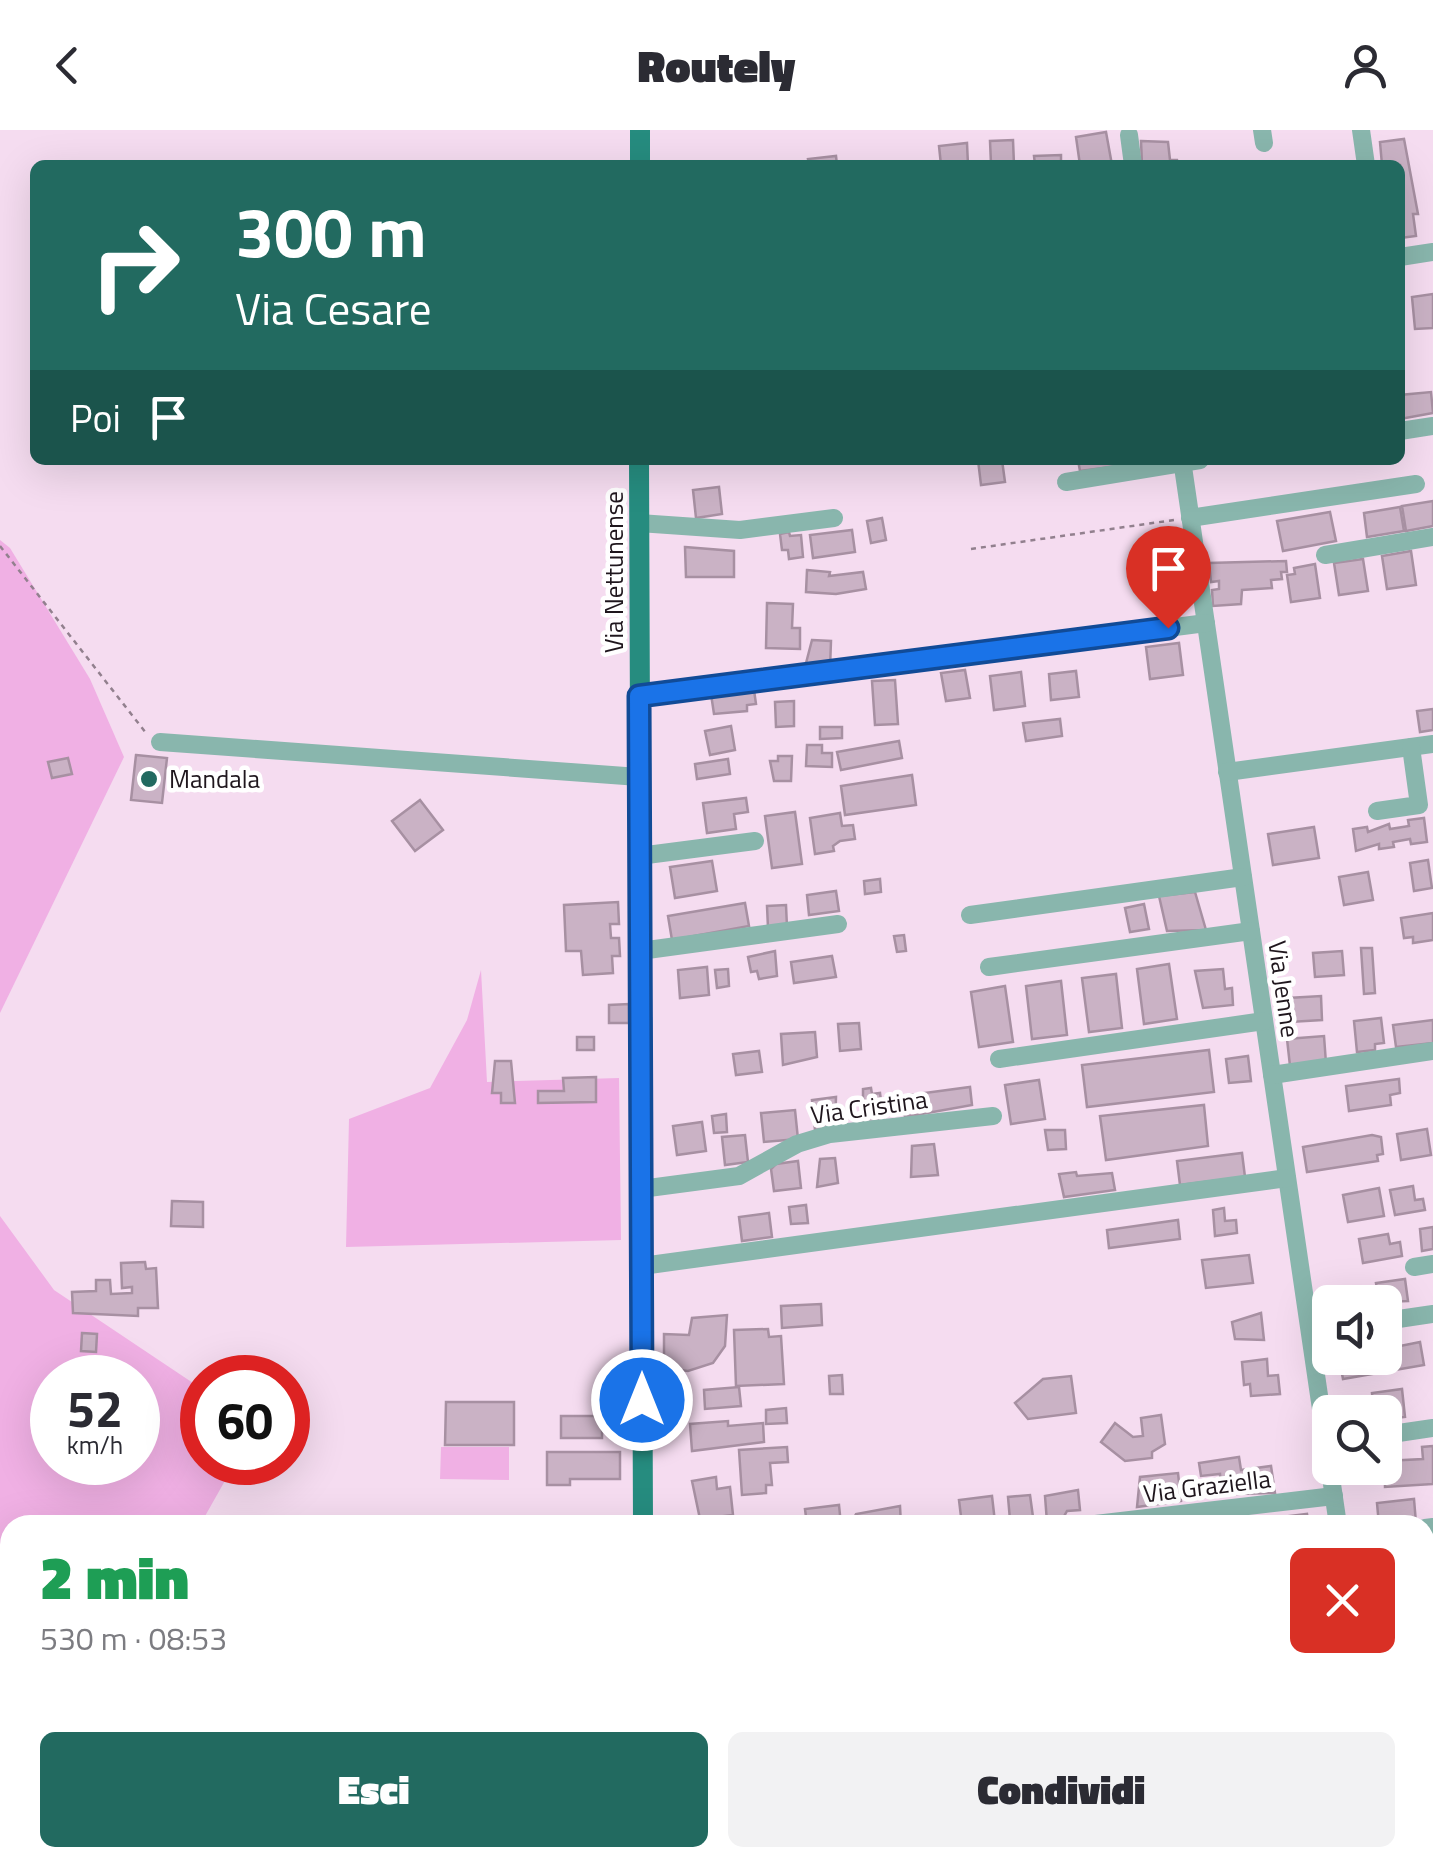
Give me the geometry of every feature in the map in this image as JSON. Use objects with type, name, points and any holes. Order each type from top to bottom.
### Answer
[{"type":"main road","points":[[640,130],[640,160]]},
{"type":"main road","name":"Via Nettunense","points":[[639,465],[643,1515]]},
{"type":"street","points":[[1361,130],[1365,160]]},
{"type":"street","points":[[1128,135],[1132,160]]},
{"type":"street","points":[[1405,256],[1433,252]]},
{"type":"street","points":[[1405,430],[1433,426]]},
{"type":"street","points":[[1066,482],[1165,465]]},
{"type":"street","name":"Via Jenne","points":[[1188,465],[1190,518],[1250,931],[1287,1178],[1312,1312]]},
{"type":"street","points":[[1190,518],[1416,484]]},
{"type":"street","points":[[639,523],[740,530],[834,518]]},
{"type":"street","points":[[1325,555],[1433,538]]},
{"type":"street","points":[[639,696],[1206,623]]},
{"type":"street","points":[[160,742],[639,777]]},
{"type":"street","points":[[1227,772],[1433,744]]},
{"type":"street","points":[[1377,811],[1419,805],[1410,748]]},
{"type":"street","points":[[640,856],[755,841]]},
{"type":"street","points":[[970,915],[1243,877]]},
{"type":"street","points":[[640,951],[838,924]]},
{"type":"street","points":[[989,967],[1250,931]]},
{"type":"street","points":[[999,1060],[1264,1021]]},
{"type":"street","points":[[1272,1074],[1433,1051]]},
{"type":"street","name":"Via Cristina","points":[[641,1189],[739,1176],[798,1144],[830,1134],[994,1116]]},
{"type":"street","points":[[642,1266],[1287,1178]]},
{"type":"street","points":[[1402,1319],[1433,1314]]},
{"type":"street","points":[[1402,1331],[1433,1326]]},
{"type":"street","points":[[1402,1432],[1433,1428]]},
{"type":"street","name":"Via Jenne","points":[[1333,1485],[1337,1515]]},
{"type":"street","name":"Via Graziella","points":[[1172,1515],[1334,1496]]},
{"type":"path","points":[[971,549],[1190,518]]},
{"type":"path","points":[[0,546],[139,728],[160,742]]},
{"type":"shaded area","points":[[0,540],[10,548],[90,679],[124,757],[0,1013]]},
{"type":"shaded area","points":[[481,970],[487,1082],[619,1078],[621,1240],[346,1247],[349,1119],[430,1088],[467,1020]]},
{"type":"shaded area","points":[[0,1216],[54,1290],[151,1355],[30,1355],[30,1485],[160,1485],[160,1361],[180,1374],[180,1485],[223,1485],[206,1515],[0,1515]]},
{"type":"shaded area","points":[[441,1447],[509,1447],[509,1480],[440,1479]]},
{"type":"building","points":[[1106,132],[1111,160],[1079,160],[1076,137]]},
{"type":"building","points":[[1404,139],[1418,214],[1413,214],[1416,236],[1405,237],[1405,160],[1382,160],[1380,142]]},
{"type":"building","points":[[1013,140],[1014,160],[991,160],[990,141]]},
{"type":"building","points":[[1141,141],[1168,142],[1170,160],[1142,160]]},
{"type":"building","points":[[967,143],[968,160],[940,160],[939,146]]},
{"type":"building","points":[[1061,155],[1061,160],[1034,160],[1034,156]]},
{"type":"building","points":[[836,156],[836,160],[808,160]]},
{"type":"building","points":[[1433,294],[1433,328],[1415,329],[1412,297]]},
{"type":"building","points":[[1431,392],[1433,413],[1405,418],[1405,395]]},
{"type":"building","points":[[979,465],[1003,465],[1005,482],[981,485]]},
{"type":"building","points":[[1079,465],[1126,465],[1080,471]]},
{"type":"building","points":[[719,487],[722,514],[696,518],[693,490]]},
{"type":"building","points":[[1433,501],[1433,526],[1406,531],[1402,506]]},
{"type":"building","points":[[1400,507],[1404,531],[1367,537],[1364,513]]},
{"type":"building","points":[[1330,512],[1336,541],[1283,551],[1277,521]]},
{"type":"building","points":[[882,518],[886,540],[871,543],[867,521]]},
{"type":"building","points":[[852,530],[855,552],[813,558],[810,535]]},
{"type":"building","points":[[789,532],[790,536],[801,535],[803,557],[789,559],[788,550],[782,550],[780,534]]},
{"type":"building","points":[[685,547],[734,551],[734,577],[686,577]]},
{"type":"building","points":[[1411,551],[1416,585],[1387,589],[1382,556]]},
{"type":"building","points":[[1363,559],[1368,591],[1339,595],[1334,563]]},
{"type":"building","points":[[1286,561],[1287,572],[1281,572],[1282,579],[1271,580],[1272,588],[1242,590],[1241,604],[1213,606],[1212,590],[1219,589],[1219,581],[1211,582],[1209,563]]},
{"type":"building","points":[[1315,564],[1320,598],[1291,602],[1287,575],[1295,574],[1294,568]]},
{"type":"building","points":[[807,570],[830,572],[829,576],[863,572],[866,589],[836,594],[806,592]]},
{"type":"building","points":[[767,603],[793,604],[792,628],[800,628],[800,649],[766,648]]},
{"type":"building","points":[[812,640],[831,641],[830,668],[805,667]]},
{"type":"building","points":[[1179,643],[1183,675],[1150,679],[1146,647]]},
{"type":"building","points":[[965,670],[970,698],[946,701],[941,673]]},
{"type":"building","points":[[1076,671],[1079,697],[1051,700],[1049,674]]},
{"type":"building","points":[[1021,672],[1025,706],[994,710],[990,676]]},
{"type":"building","points":[[895,680],[898,724],[875,725],[872,681]]},
{"type":"building","points":[[754,690],[756,704],[747,705],[747,711],[714,714],[711,694]]},
{"type":"building","points":[[794,701],[794,726],[776,727],[775,702]]},
{"type":"building","points":[[1433,709],[1433,730],[1420,732],[1417,711]]},
{"type":"building","points":[[1060,719],[1062,736],[1026,741],[1023,723]]},
{"type":"building","points":[[731,726],[735,750],[710,755],[705,731]]},
{"type":"building","points":[[820,727],[842,727],[842,738],[820,739]]},
{"type":"building","points":[[899,741],[902,758],[841,770],[837,752]]},
{"type":"building","points":[[807,745],[822,745],[822,753],[832,753],[832,767],[806,766]]},
{"type":"building","name":"Mandala","points":[[136,755],[167,758],[162,803],[131,800]]},
{"type":"building","points":[[778,756],[792,756],[791,781],[774,781],[770,761],[778,761]]},
{"type":"building","points":[[68,758],[72,774],[52,778],[48,762]]},
{"type":"building","points":[[728,759],[730,774],[697,779],[695,764]]},
{"type":"building","points":[[912,775],[916,805],[845,815],[841,786]]},
{"type":"building","points":[[746,798],[748,812],[734,814],[736,829],[707,833],[703,803]]},
{"type":"building","points":[[420,800],[443,830],[415,851],[392,821]]},
{"type":"building","points":[[795,812],[802,864],[772,868],[765,816]]},
{"type":"building","points":[[840,813],[842,826],[853,825],[855,839],[840,841],[833,846],[834,851],[815,854],[810,818]]},
{"type":"building","points":[[1424,818],[1427,842],[1411,844],[1410,839],[1393,842],[1394,847],[1379,849],[1379,844],[1356,851],[1353,829],[1367,827],[1368,832],[1389,824],[1390,829],[1409,826],[1408,820]]},
{"type":"building","points":[[1314,827],[1319,858],[1273,865],[1268,834]]},
{"type":"building","points":[[1428,860],[1432,888],[1414,891],[1410,863]]},
{"type":"building","points":[[712,861],[717,891],[675,898],[670,867]]},
{"type":"building","points":[[1368,872],[1373,900],[1344,905],[1339,877]]},
{"type":"building","points":[[880,879],[881,892],[865,894],[864,881]]},
{"type":"building","points":[[836,891],[839,911],[809,915],[807,895]]},
{"type":"building","points":[[1195,892],[1206,930],[1167,931],[1159,896]]},
{"type":"building","points":[[618,902],[619,924],[610,924],[611,938],[619,938],[620,956],[612,956],[613,973],[583,975],[581,951],[566,951],[564,905]]},
{"type":"building","points":[[745,903],[749,926],[672,940],[668,916]]},
{"type":"building","points":[[1144,904],[1149,929],[1130,932],[1125,908]]},
{"type":"building","points":[[786,905],[787,927],[768,928],[767,906]]},
{"type":"building","points":[[1433,913],[1433,940],[1413,943],[1413,937],[1404,938],[1401,918]]},
{"type":"building","points":[[904,935],[906,951],[897,952],[894,936]]},
{"type":"building","points":[[1361,948],[1372,948],[1375,993],[1364,994]]},
{"type":"building","points":[[775,951],[777,976],[759,979],[757,971],[751,972],[748,957]]},
{"type":"building","points":[[1342,951],[1344,975],[1315,977],[1313,953]]},
{"type":"building","points":[[832,956],[836,977],[794,983],[791,962]]},
{"type":"building","points":[[1169,964],[1177,1019],[1144,1024],[1137,969]]},
{"type":"building","points":[[707,967],[709,995],[680,998],[678,970]]},
{"type":"building","points":[[728,969],[729,986],[717,988],[715,970]]},
{"type":"building","points":[[1223,969],[1225,989],[1232,988],[1233,1005],[1203,1008],[1195,971]]},
{"type":"building","points":[[1116,974],[1122,1028],[1089,1032],[1082,978]]},
{"type":"building","points":[[1061,981],[1067,1035],[1032,1039],[1026,986]]},
{"type":"building","points":[[1005,986],[1013,1042],[979,1047],[971,992]]},
{"type":"building","points":[[1321,996],[1322,1020],[1290,1022],[1288,998]]},
{"type":"building","points":[[629,1004],[629,1023],[609,1023],[609,1005]]},
{"type":"building","points":[[1381,1018],[1384,1043],[1375,1044],[1375,1050],[1357,1052],[1354,1021]]},
{"type":"building","points":[[1433,1020],[1433,1043],[1396,1047],[1393,1025]]},
{"type":"building","points":[[859,1023],[861,1049],[840,1051],[838,1024]]},
{"type":"building","points":[[815,1032],[817,1057],[783,1065],[781,1034]]},
{"type":"building","points":[[1324,1036],[1326,1063],[1290,1066],[1287,1039]]},
{"type":"building","points":[[577,1037],[594,1037],[594,1050],[577,1050]]},
{"type":"building","points":[[1209,1050],[1214,1092],[1087,1107],[1082,1065]]},
{"type":"building","points":[[759,1051],[762,1072],[736,1075],[733,1054]]},
{"type":"building","points":[[1248,1056],[1251,1081],[1229,1083],[1226,1059]]},
{"type":"building","points":[[495,1061],[511,1061],[515,1103],[501,1103],[501,1093],[492,1093]]},
{"type":"building","points":[[596,1077],[596,1102],[538,1103],[538,1091],[564,1091],[563,1078]]},
{"type":"building","points":[[1399,1079],[1400,1093],[1390,1095],[1391,1105],[1349,1111],[1346,1086]]},
{"type":"building","points":[[1039,1080],[1045,1119],[1011,1124],[1005,1085]]},
{"type":"building","points":[[970,1087],[972,1105],[905,1117],[902,1096]]},
{"type":"building","points":[[871,1088],[872,1094],[880,1093],[884,1125],[863,1124],[863,1089]]},
{"type":"building","points":[[836,1097],[835,1127],[815,1130],[812,1100]]},
{"type":"building","points":[[1204,1105],[1208,1146],[1106,1160],[1100,1116]]},
{"type":"building","points":[[795,1110],[798,1139],[764,1142],[761,1113]]},
{"type":"building","points":[[726,1114],[727,1132],[714,1133],[712,1116]]},
{"type":"building","points":[[702,1122],[706,1151],[677,1155],[673,1126]]},
{"type":"building","points":[[1427,1129],[1431,1155],[1401,1160],[1397,1134]]},
{"type":"building","points":[[1045,1130],[1065,1130],[1066,1149],[1048,1150]]},
{"type":"building","points":[[745,1135],[748,1162],[725,1165],[722,1137]]},
{"type":"building","points":[[1372,1135],[1381,1137],[1383,1154],[1377,1155],[1378,1161],[1307,1172],[1303,1147]]},
{"type":"building","points":[[934,1144],[938,1175],[911,1177],[912,1146]]},
{"type":"building","points":[[1242,1153],[1245,1177],[1180,1185],[1177,1161]]},
{"type":"building","points":[[835,1158],[838,1183],[817,1187],[820,1159]]},
{"type":"building","points":[[798,1161],[801,1188],[774,1191],[771,1169],[776,1164]]},
{"type":"building","points":[[1076,1172],[1077,1176],[1112,1173],[1115,1190],[1064,1197],[1059,1174]]},
{"type":"building","points":[[1413,1186],[1415,1200],[1423,1199],[1425,1210],[1395,1215],[1390,1190]]},
{"type":"building","points":[[1379,1188],[1384,1216],[1348,1222],[1343,1195]]},
{"type":"building","points":[[172,1201],[203,1202],[203,1227],[171,1226]]},
{"type":"building","points":[[806,1205],[808,1223],[791,1224],[789,1207]]},
{"type":"building","points":[[1224,1208],[1225,1221],[1236,1220],[1237,1233],[1215,1236],[1213,1210]]},
{"type":"building","points":[[769,1213],[772,1237],[742,1241],[739,1217]]},
{"type":"building","points":[[1178,1220],[1180,1239],[1109,1248],[1107,1230]]},
{"type":"building","points":[[1433,1227],[1433,1249],[1422,1251],[1420,1229]]},
{"type":"building","points":[[1388,1234],[1390,1244],[1400,1242],[1402,1256],[1363,1263],[1359,1239]]},
{"type":"building","points":[[1249,1255],[1253,1283],[1206,1288],[1202,1260]]},
{"type":"building","points":[[145,1262],[146,1269],[156,1268],[158,1308],[138,1308],[138,1316],[73,1313],[72,1292],[96,1291],[96,1280],[110,1280],[111,1294],[132,1293],[132,1287],[122,1288],[121,1263]]},
{"type":"building","points":[[1405,1279],[1408,1301],[1402,1301],[1402,1285],[1376,1283]]},
{"type":"building","points":[[821,1304],[822,1325],[782,1328],[781,1306]]},
{"type":"building","points":[[1261,1313],[1264,1340],[1235,1339],[1232,1322]]},
{"type":"building","points":[[727,1315],[725,1346],[713,1363],[688,1371],[664,1368],[664,1334],[689,1335],[692,1318]]},
{"type":"building","points":[[768,1329],[769,1337],[781,1336],[784,1384],[736,1386],[734,1330]]},
{"type":"building","points":[[82,1333],[97,1334],[96,1352],[81,1351]]},
{"type":"building","points":[[1420,1342],[1424,1365],[1402,1369],[1402,1346]]},
{"type":"building","points":[[1267,1359],[1268,1376],[1278,1375],[1280,1394],[1251,1396],[1250,1384],[1244,1385],[1242,1362]]},
{"type":"building","points":[[842,1375],[843,1394],[830,1394],[829,1376]]},
{"type":"building","points":[[1071,1376],[1076,1413],[1028,1419],[1015,1403],[1043,1379]]},
{"type":"building","points":[[739,1387],[741,1406],[705,1409],[704,1390]]},
{"type":"building","points":[[1402,1389],[1405,1417],[1402,1417],[1402,1395],[1372,1393]]},
{"type":"building","points":[[446,1402],[514,1402],[514,1445],[445,1445]]},
{"type":"building","points":[[786,1408],[787,1423],[766,1424],[766,1410]]},
{"type":"building","points":[[1161,1415],[1165,1444],[1152,1452],[1152,1458],[1125,1461],[1101,1442],[1115,1423],[1133,1437],[1143,1436],[1141,1418]]},
{"type":"building","points":[[561,1416],[602,1416],[602,1438],[561,1438]]},
{"type":"building","points":[[728,1421],[728,1426],[763,1423],[764,1442],[692,1451],[690,1424]]},
{"type":"building","points":[[1433,1446],[1433,1484],[1385,1487],[1402,1485],[1402,1460],[1423,1459],[1422,1447]]},
{"type":"building","points":[[787,1447],[788,1462],[770,1463],[772,1485],[766,1485],[766,1493],[742,1495],[739,1450]]},
{"type":"building","points":[[547,1452],[620,1452],[620,1479],[570,1479],[570,1485],[547,1485]]},
{"type":"building","points":[[1239,1457],[1241,1470],[1271,1466],[1275,1493],[1237,1494],[1235,1485],[1221,1487],[1220,1474],[1201,1476],[1199,1463]]},
{"type":"building","points":[[1178,1473],[1181,1501],[1137,1507],[1140,1477]]},
{"type":"building","points":[[716,1477],[717,1489],[730,1487],[733,1515],[699,1515],[692,1481]]},
{"type":"building","points":[[1078,1490],[1080,1510],[1046,1515],[1045,1496]]},
{"type":"building","points":[[1030,1495],[1033,1515],[1010,1515],[1008,1497]]},
{"type":"building","points":[[992,1496],[994,1515],[961,1515],[959,1500]]},
{"type":"building","points":[[1414,1499],[1415,1515],[1378,1515],[1377,1503]]},
{"type":"building","points":[[839,1505],[840,1515],[806,1515],[805,1509]]},
{"type":"building","points":[[900,1506],[900,1515],[856,1514]]},
{"type":"place","name":"Mandala","points":[[149,779]]},
{"type":"route","points":[[642,1400],[639,696],[1168,628]]}]
